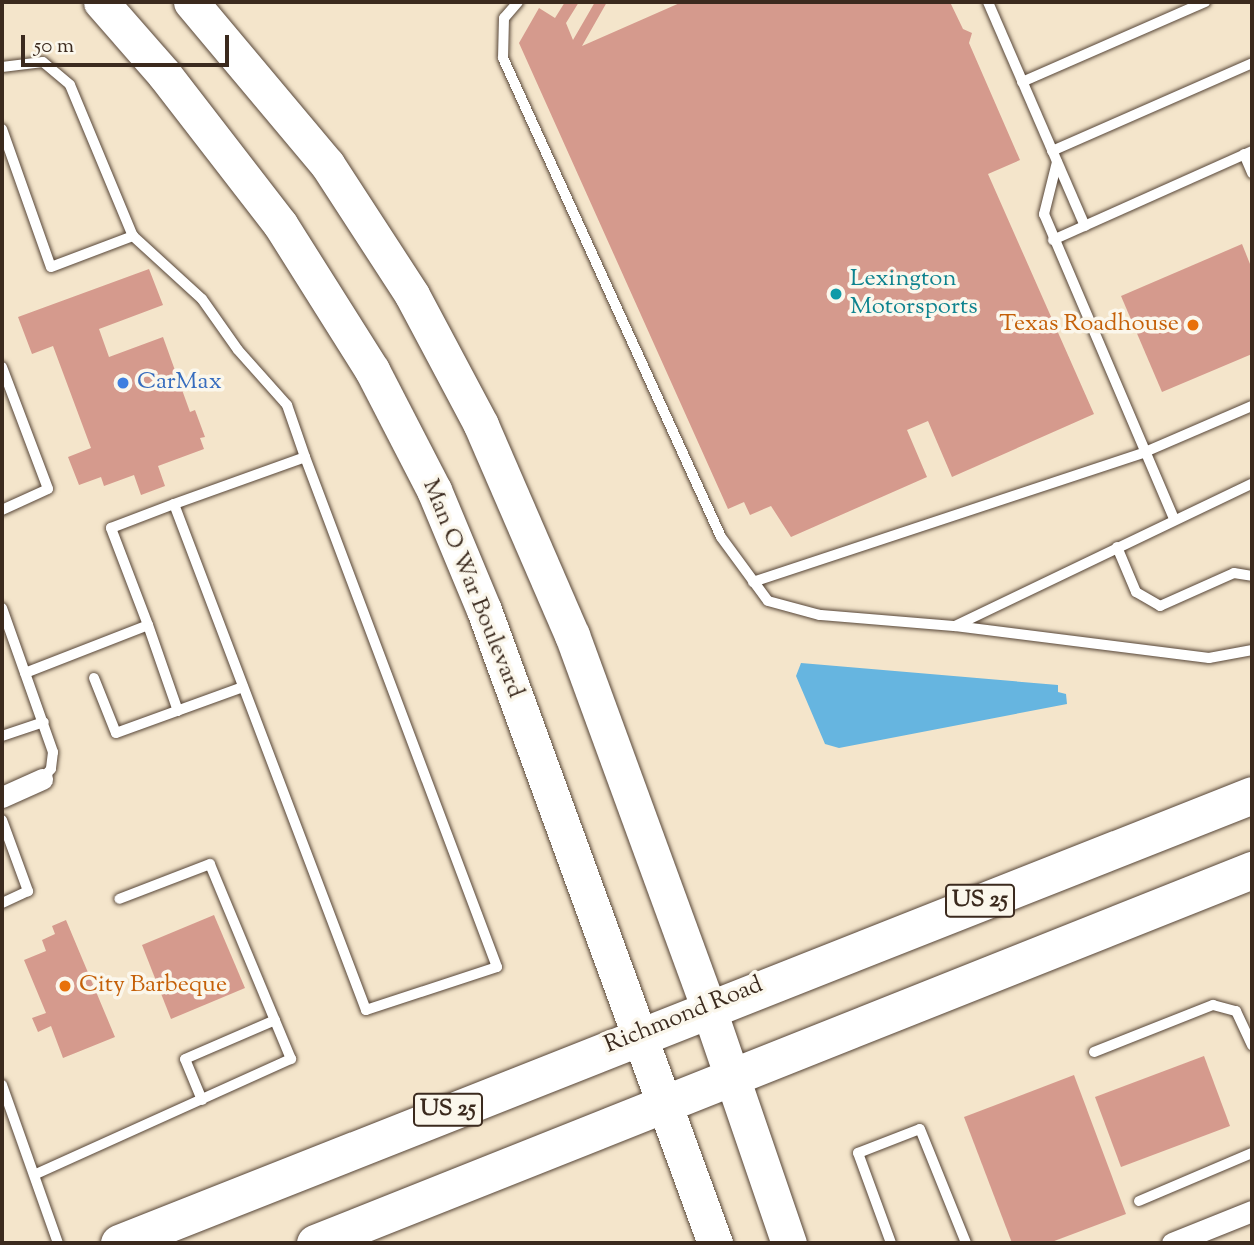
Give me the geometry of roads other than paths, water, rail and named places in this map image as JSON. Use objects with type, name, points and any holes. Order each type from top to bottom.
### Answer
[{"type":"highway","name":"Richmond Road","points":[[119,1243],[708,1007],[1252,795]]},
{"type":"highway","points":[[315,1243],[1252,870]]},
{"type":"main road","name":"Man O War Boulevard","points":[[101,2],[164,74],[279,224],[379,382],[434,491],[484,610],[715,1243]]},
{"type":"main road","points":[[191,2],[327,164],[412,295],[481,425],[572,635],[733,1077],[789,1243]]},
{"type":"street","points":[[2,797],[42,779]]},
{"type":"street","points":[[1182,1241],[1252,1212]]},
{"type":"lane","points":[[518,2],[504,18],[503,58],[721,537],[768,601],[820,615],[955,626],[1209,658],[1252,650]]},
{"type":"lane","points":[[1022,82],[1205,2]]},
{"type":"lane","points":[[992,3],[1022,82],[1085,226]]},
{"type":"lane","points":[[2,67],[43,62],[70,85],[133,236],[202,299],[238,350],[287,405],[497,967],[366,1010],[174,504]]},
{"type":"lane","points":[[1055,156],[1252,63]]},
{"type":"lane","points":[[2,130],[51,267],[133,236]]},
{"type":"lane","points":[[1053,240],[1248,153],[1252,173]]},
{"type":"lane","points":[[1055,156],[1044,214],[1174,519]]},
{"type":"lane","points":[[2,367],[4,382],[48,489],[2,510]]},
{"type":"lane","points":[[753,582],[1145,452],[1252,406]]},
{"type":"lane","points":[[178,711],[111,528],[305,457]]},
{"type":"lane","points":[[955,626],[1252,484]]},
{"type":"lane","points":[[1117,547],[1136,592],[1160,606],[1234,573],[1252,576]]},
{"type":"lane","points":[[2,608],[53,752],[51,769],[42,779]]},
{"type":"lane","points":[[25,673],[148,625]]},
{"type":"lane","points":[[94,678],[116,733],[243,687]]},
{"type":"lane","points":[[2,736],[44,722]]},
{"type":"lane","points":[[2,820],[28,891],[2,903]]},
{"type":"lane","points":[[36,1174],[291,1059],[210,863],[119,899]]},
{"type":"lane","points":[[1094,1052],[1213,1004],[1236,1011],[1252,1045]]},
{"type":"lane","points":[[202,1100],[185,1059],[275,1020]]},
{"type":"lane","points":[[2,1085],[36,1174],[58,1243]]},
{"type":"lane","points":[[891,1243],[858,1153],[920,1129],[966,1243]]},
{"type":"lane","points":[[1139,1201],[1252,1153]]},
{"type":"water","points":[[801,663],[1058,685],[1058,692],[1066,694],[1067,704],[839,748],[825,744],[796,676]]},
{"type":"place","name":"Lexington Motorsports","points":[[836,294]]},
{"type":"place","name":"Texas Roadhouse","points":[[1193,325]]},
{"type":"place","name":"CarMax","points":[[123,383]]},
{"type":"place","name":"City Barbeque","points":[[65,986]]}]
